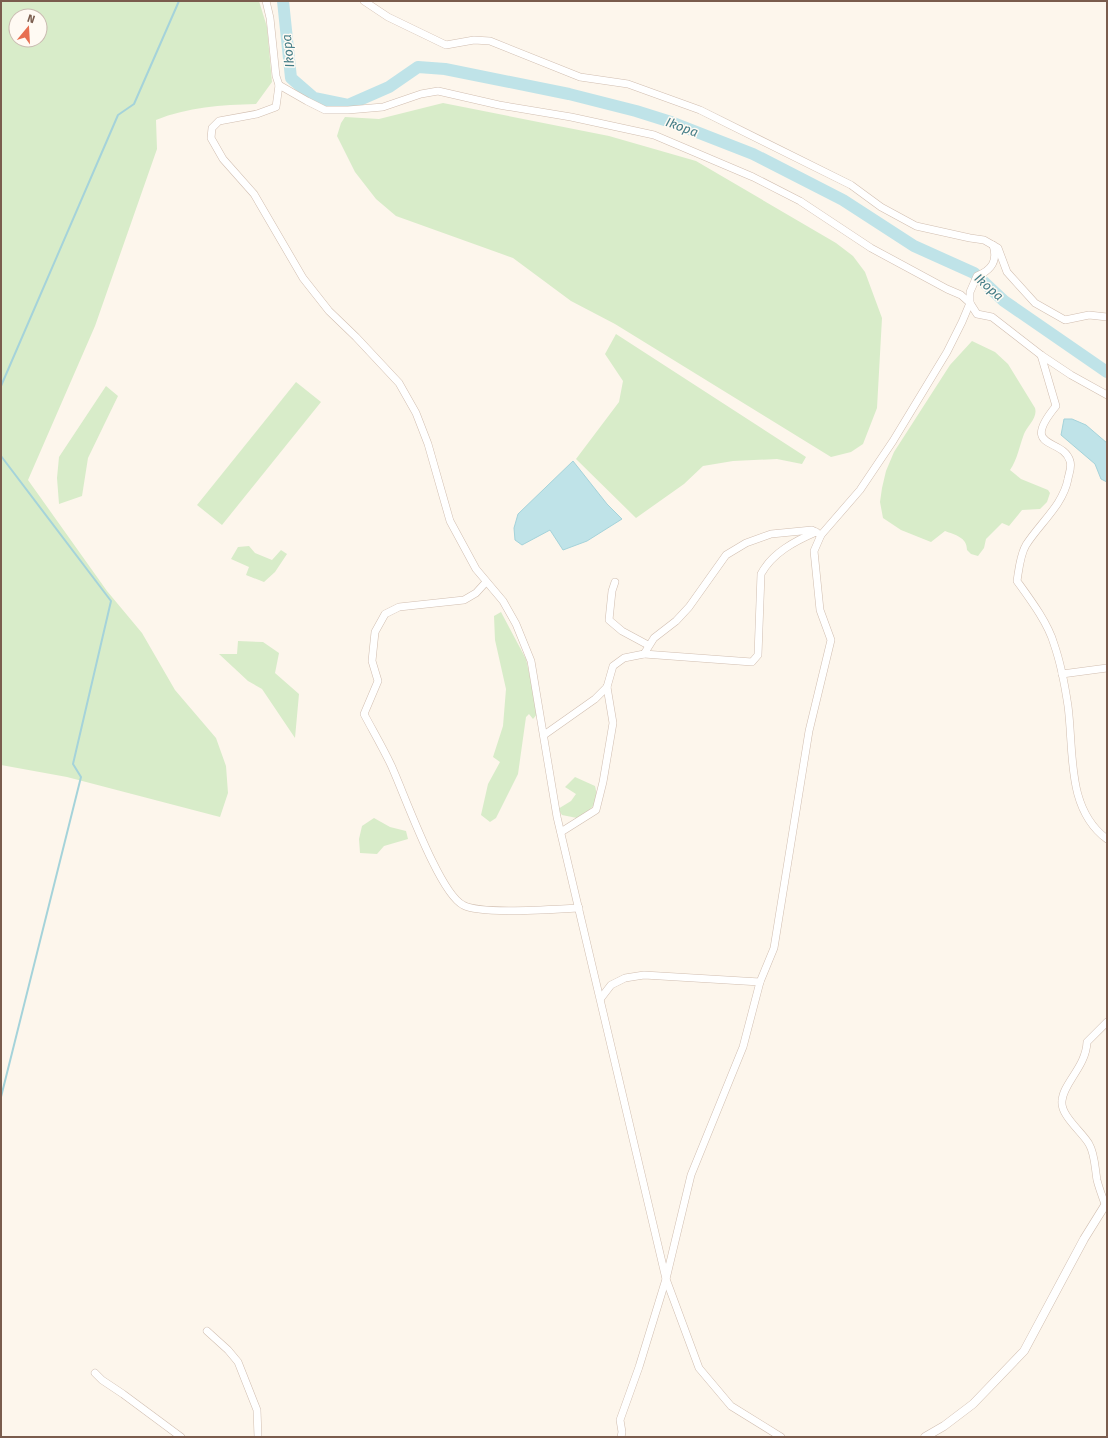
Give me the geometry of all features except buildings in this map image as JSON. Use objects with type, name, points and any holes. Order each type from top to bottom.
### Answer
[{"type":"street","points":[[266,1],[270,18],[276,76],[279,85],[276,107],[257,114],[219,121],[212,128],[211,138],[223,159],[254,194],[303,278],[329,312],[356,337],[399,383],[416,413],[428,444],[450,521],[476,569],[503,601],[516,624],[531,661],[544,735],[546,761],[561,832],[578,908],[601,998],[604,1023],[666,1280],[699,1368],[731,1406],[781,1437]]},
{"type":"street","points":[[364,1],[388,17],[446,45],[474,40],[490,40],[580,77],[628,84],[700,110],[851,185],[881,207],[916,226],[984,240],[993,245],[998,248],[1007,272],[1035,303],[1065,320],[1089,315],[1107,318]]},
{"type":"street","points":[[279,85],[325,110],[348,110],[382,107],[421,94],[438,91],[499,105],[571,117],[654,135],[753,177],[800,201],[871,248],[961,295],[970,303],[977,314],[992,317],[1041,355],[1071,375],[1107,395]]},
{"type":"street","points":[[993,245],[996,253],[994,264]]},
{"type":"street","points":[[561,832],[574,822],[596,810],[603,782],[613,723],[607,687],[613,666],[624,658],[644,654],[752,662],[758,655],[761,574],[766,564],[793,542],[818,533],[860,490],[893,441],[947,352],[970,303],[970,292],[977,276],[987,272],[997,261],[1005,264]]},
{"type":"street","points":[[1041,355],[1056,406],[1045,420],[1042,427],[1044,438],[1051,445],[1060,448],[1070,459],[1071,466],[1066,489],[1025,546],[1019,565],[1017,581],[1034,606],[1054,643],[1068,707],[1076,790],[1085,815],[1098,832],[1107,839]]},
{"type":"street","points":[[644,654],[648,645],[654,638],[676,622],[726,555],[746,543],[771,534],[798,530],[812,530],[818,533]]},
{"type":"street","points":[[620,1437],[622,1432],[620,1420],[639,1367],[666,1280],[692,1175],[743,1047],[760,982],[774,948],[809,731],[831,640],[820,610],[814,551],[818,533]]},
{"type":"street","points":[[486,582],[476,593],[464,600],[399,607],[385,614],[375,632],[372,661],[378,681],[364,714],[390,764],[404,794],[415,825],[432,859],[450,893],[463,905],[479,909],[500,910],[578,908]]},
{"type":"street","points":[[615,582],[612,591],[609,620],[622,631],[648,645]]},
{"type":"street","points":[[1062,674],[1107,668]]},
{"type":"street","points":[[544,735],[595,699],[607,687]]},
{"type":"street","points":[[601,998],[611,984],[625,978],[644,975],[760,982]]},
{"type":"street","points":[[925,1437],[944,1426],[973,1404],[1024,1352],[1106,1203],[1097,1182],[1090,1145],[1064,1110],[1061,1102],[1064,1093],[1079,1068],[1086,1049],[1086,1042],[1107,1022]]},
{"type":"street","points":[[207,1331],[228,1350],[238,1362],[257,1410],[258,1437]]},
{"type":"street","points":[[95,1372],[102,1380],[181,1437]]},
{"type":"green space","points":[[1,1],[259,1],[267,27],[272,82],[256,104],[192,109],[156,120],[157,149],[95,326],[28,480],[107,591],[142,633],[175,690],[216,738],[226,766],[228,793],[220,817],[67,777],[1,765]]},
{"type":"green space","points":[[443,103],[609,136],[696,161],[836,243],[853,256],[865,272],[882,318],[877,408],[863,444],[851,452],[831,457],[615,324],[571,301],[513,258],[396,216],[376,199],[355,172],[337,136],[341,123],[345,117],[379,119]]},
{"type":"green space","points":[[616,334],[806,457],[802,464],[777,459],[733,461],[703,466],[684,484],[636,518],[576,459],[619,402],[623,381],[605,354]]},
{"type":"green space","points":[[972,341],[995,352],[1008,364],[1035,408],[1036,412],[1034,419],[1025,431],[1017,457],[1010,470],[1021,479],[1048,490],[1050,493],[1047,502],[1040,509],[1022,510],[1009,526],[1002,523],[986,539],[984,548],[978,556],[971,554],[967,550],[963,539],[945,531],[931,542],[901,530],[883,518],[880,502],[886,471],[894,452],[950,365]]},
{"type":"green space","points":[[296,382],[321,402],[222,525],[197,505]]},
{"type":"green space","points":[[106,386],[118,396],[88,458],[82,496],[59,504],[57,478],[59,457]]},
{"type":"green space","points":[[249,546],[255,553],[272,560],[281,550],[287,554],[275,572],[264,582],[246,575],[249,567],[231,559],[238,547]]},
{"type":"green space","points":[[501,612],[526,659],[538,713],[533,719],[529,714],[526,717],[518,774],[496,818],[490,822],[481,815],[488,784],[500,762],[493,757],[503,726],[506,689],[495,640],[494,616]]},
{"type":"green space","points":[[238,641],[263,642],[279,653],[275,673],[299,694],[295,738],[262,689],[248,681],[219,654],[237,654]]},
{"type":"green space","points":[[575,777],[595,786],[596,792],[594,805],[591,809],[577,818],[562,815],[558,809],[571,801],[576,794],[565,787]]},
{"type":"green space","points":[[374,818],[390,827],[406,831],[408,839],[384,846],[377,854],[360,853],[359,839],[362,826]]},
{"type":"water","points":[[1064,419],[1072,419],[1086,425],[1107,443],[1107,482],[1101,479],[1095,464],[1061,435]]},
{"type":"water","points":[[573,461],[607,504],[622,519],[587,541],[563,550],[550,530],[522,545],[515,540],[514,528],[518,514]]},
{"type":"waterway","points":[[1,386],[118,115],[134,104],[179,1]]},
{"type":"waterway","name":"Ikopa","points":[[283,1],[291,78],[314,98],[348,105],[389,87],[418,67],[445,69],[569,94],[636,111],[671,122],[753,154],[843,200],[914,246],[974,273],[1004,301],[1107,372]]},
{"type":"waterway","points":[[1,456],[111,601],[73,764],[81,777],[1,1097]]}]
